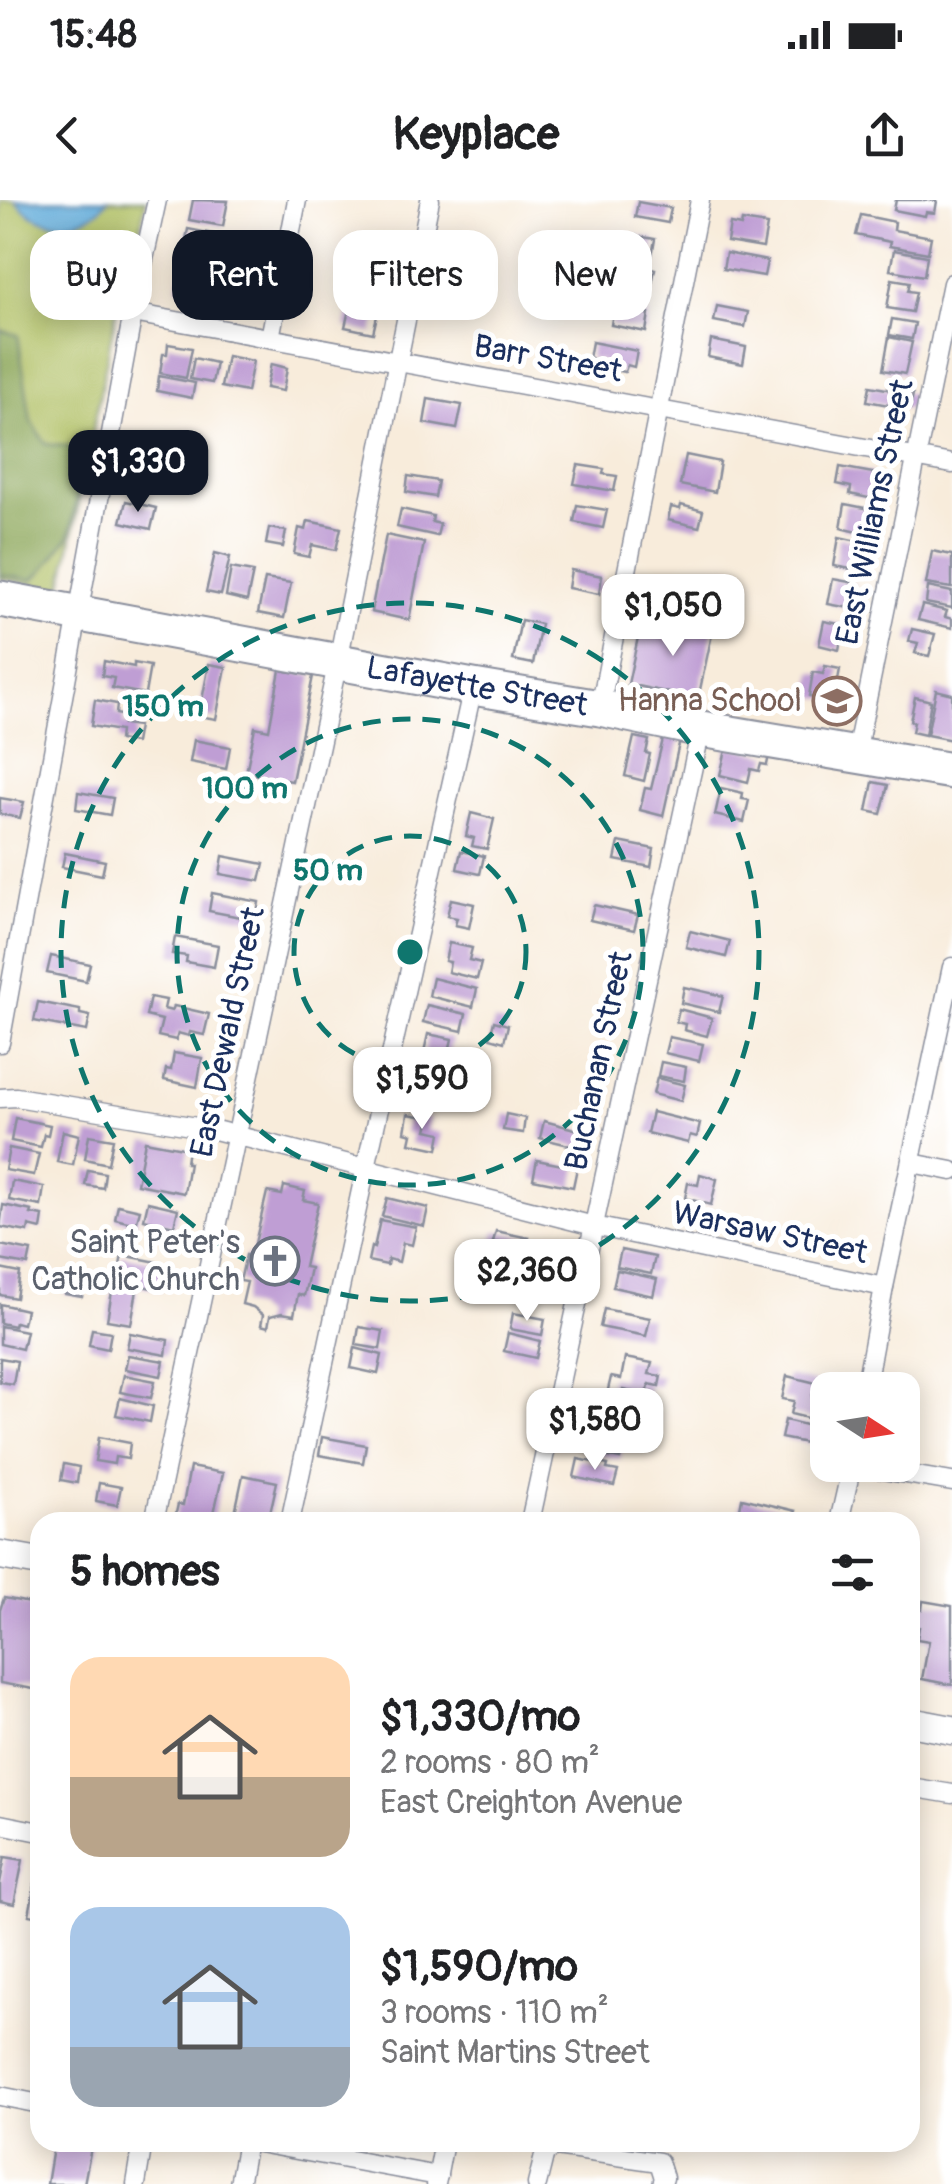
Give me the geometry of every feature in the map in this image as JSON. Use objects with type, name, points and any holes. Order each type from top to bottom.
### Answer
[{"type":"highway","name":"Lafayette Street","points":[[0,599],[473,688],[952,771]]},
{"type":"street","points":[[151,230],[157,200]]},
{"type":"street","points":[[270,338],[297,200]]},
{"type":"street","name":"East Dewald Street","points":[[156,1512],[338,661],[430,200]]},
{"type":"street","points":[[600,708],[700,200]]},
{"type":"street","name":"East Williams Street","points":[[856,754],[952,283]]},
{"type":"street","name":"Barr Street","points":[[152,316],[952,464]]},
{"type":"street","points":[[0,1043],[132,320]]},
{"type":"street","points":[[292,1512],[473,688]]},
{"type":"street","name":"Buchanan Street","points":[[532,1512],[701,729]]},
{"type":"street","points":[[868,1372],[952,967]]},
{"type":"street","name":"Warsaw Street","points":[[0,1098],[16,1097],[236,1136],[594,1226],[884,1287]]},
{"type":"street","points":[[912,1163],[952,1171]]},
{"type":"street","points":[[920,1477],[952,1482]]},
{"type":"street","points":[[840,1512],[848,1482]]},
{"type":"street","points":[[0,1555],[30,1560]]},
{"type":"street","points":[[920,1724],[952,1730]]},
{"type":"street","points":[[920,1788],[952,1794]]},
{"type":"street","points":[[0,1824],[30,1830]]},
{"type":"street","points":[[0,2096],[30,2102]]},
{"type":"street","points":[[136,2184],[142,2152]]},
{"type":"street","points":[[239,2184],[247,2152]]},
{"type":"street","points":[[299,2152],[437,2180],[442,2152]]},
{"type":"street","points":[[537,2184],[545,2152]]},
{"type":"street","points":[[590,2152],[659,2162],[662,2184]]},
{"type":"green space","points":[[0,200],[146,200],[140,230],[30,230],[30,320],[115,320],[63,584],[57,589],[0,579]]},
{"type":"green space","points":[[0,330],[18,335],[31,421],[46,444],[75,447],[84,462],[69,537],[32,580],[0,575]]},
{"type":"water","points":[[16,200],[107,200],[87,217],[62,223],[36,217]]},
{"type":"building","points":[[193,200],[228,201],[223,226],[189,220]]},
{"type":"building","points":[[896,200],[937,201],[935,213],[926,212],[925,216],[894,210]]},
{"type":"building","points":[[638,202],[671,208],[668,223],[635,217]]},
{"type":"building","points":[[861,215],[895,222],[894,230],[931,237],[928,253],[856,235]]},
{"type":"building","points":[[742,221],[767,225],[763,248],[727,242],[730,224],[741,226]]},
{"type":"building","points":[[894,250],[927,256],[924,276],[890,270]]},
{"type":"building","points":[[726,253],[767,261],[764,276],[723,269]]},
{"type":"building","points":[[892,279],[910,282],[908,291],[916,292],[912,312],[887,308]]},
{"type":"building","points":[[717,306],[748,312],[745,327],[714,321]]},
{"type":"building","points":[[892,319],[915,323],[912,339],[889,335]]},
{"type":"building","points":[[347,320],[376,320],[373,333],[345,327]]},
{"type":"building","points":[[612,320],[648,320],[646,332],[611,325]]},
{"type":"building","points":[[889,337],[912,342],[905,374],[883,370]]},
{"type":"building","points":[[711,340],[746,347],[743,364],[708,357]]},
{"type":"building","points":[[592,342],[637,351],[634,367],[627,365],[625,372],[601,368],[602,361],[589,358]]},
{"type":"building","points":[[168,344],[192,348],[186,378],[160,373]]},
{"type":"building","points":[[227,356],[253,361],[247,392],[221,387]]},
{"type":"building","points":[[194,358],[216,363],[212,383],[190,379]]},
{"type":"building","points":[[271,364],[287,368],[283,391],[266,388]]},
{"type":"building","points":[[159,376],[195,383],[192,398],[157,391]]},
{"type":"building","points":[[870,386],[913,394],[910,409],[867,401]]},
{"type":"building","points":[[428,399],[462,405],[457,429],[424,423]]},
{"type":"building","points":[[147,443],[195,453],[191,471],[144,462]]},
{"type":"building","points":[[686,455],[720,462],[715,492],[680,485]]},
{"type":"building","points":[[578,465],[604,469],[603,474],[617,476],[614,491],[574,484]]},
{"type":"building","points":[[840,467],[873,473],[873,499],[850,494],[851,487],[837,484]]},
{"type":"building","points":[[408,476],[438,481],[435,497],[406,492]]},
{"type":"building","points":[[126,501],[156,508],[151,529],[121,522]]},
{"type":"building","points":[[845,504],[870,509],[862,533],[841,528]]},
{"type":"building","points":[[577,505],[607,510],[603,528],[574,522]]},
{"type":"building","points":[[681,505],[703,511],[699,527],[668,520],[671,507],[680,509]]},
{"type":"building","points":[[401,509],[433,516],[432,522],[440,524],[437,536],[397,527]]},
{"type":"building","points":[[308,521],[341,528],[336,550],[312,545],[309,557],[294,554],[299,528],[306,530]]},
{"type":"building","points":[[269,528],[286,531],[283,547],[266,544]]},
{"type":"building","points":[[386,535],[424,543],[409,620],[371,612]]},
{"type":"building","points":[[839,537],[862,542],[857,570],[834,566]]},
{"type":"building","points":[[932,551],[952,555],[952,588],[926,584]]},
{"type":"building","points":[[215,553],[230,557],[221,595],[206,592]]},
{"type":"building","points":[[231,568],[253,572],[247,601],[226,596]]},
{"type":"building","points":[[571,570],[602,576],[599,594],[568,588]]},
{"type":"building","points":[[265,579],[291,583],[284,618],[258,613]]},
{"type":"building","points":[[833,579],[855,583],[850,608],[828,604]]},
{"type":"building","points":[[928,587],[952,592],[952,608],[926,603]]},
{"type":"building","points":[[922,605],[947,611],[945,617],[952,619],[952,628],[918,620]]},
{"type":"building","points":[[679,618],[714,625],[698,699],[628,684],[640,628],[675,636]]},
{"type":"building","points":[[521,620],[541,624],[533,664],[513,660]]},
{"type":"building","points":[[824,621],[849,626],[839,650],[819,645]]},
{"type":"building","points":[[912,629],[935,634],[929,656],[915,653],[918,643],[909,641]]},
{"type":"building","points":[[104,661],[150,666],[145,694],[112,688],[114,678],[102,676]]},
{"type":"building","points":[[209,664],[226,667],[216,719],[199,716]]},
{"type":"building","points":[[825,666],[840,669],[836,691],[831,690],[829,699],[809,696],[813,672],[823,674]]},
{"type":"building","points":[[280,670],[313,676],[292,781],[246,773],[255,727],[269,730]]},
{"type":"building","points":[[936,690],[952,694],[952,740],[927,735]]},
{"type":"building","points":[[915,697],[931,701],[925,735],[912,732]]},
{"type":"building","points":[[95,700],[117,704],[116,714],[125,716],[123,724],[138,726],[135,743],[119,740],[120,731],[91,726]]},
{"type":"building","points":[[664,735],[680,739],[663,816],[640,810],[645,788],[651,789]]},
{"type":"building","points":[[634,737],[649,740],[644,781],[625,776]]},
{"type":"building","points":[[194,740],[230,747],[226,769],[190,762]]},
{"type":"building","points":[[727,746],[769,755],[767,765],[761,764],[759,771],[751,769],[748,782],[720,775]]},
{"type":"building","points":[[873,782],[888,785],[881,814],[867,811]]},
{"type":"building","points":[[721,788],[743,793],[742,799],[749,800],[744,822],[715,815]]},
{"type":"building","points":[[78,792],[113,798],[110,815],[76,809]]},
{"type":"building","points":[[0,798],[24,802],[20,818],[0,814]]},
{"type":"building","points":[[471,813],[494,819],[487,849],[472,846],[474,838],[466,836]]},
{"type":"building","points":[[619,842],[654,849],[651,867],[615,860]]},
{"type":"building","points":[[461,851],[484,856],[480,874],[457,869]]},
{"type":"building","points":[[65,853],[105,861],[102,875],[62,867]]},
{"type":"building","points":[[223,856],[264,864],[260,881],[220,874]]},
{"type":"building","points":[[212,893],[259,902],[256,920],[209,911]]},
{"type":"building","points":[[451,899],[474,904],[469,928],[455,925],[457,918],[447,916]]},
{"type":"building","points":[[594,905],[638,915],[634,930],[590,920]]},
{"type":"building","points":[[690,931],[730,941],[726,957],[686,947]]},
{"type":"building","points":[[175,937],[218,945],[214,967],[186,962],[187,956],[172,954]]},
{"type":"building","points":[[449,943],[472,948],[469,960],[481,963],[477,979],[448,972],[450,962],[445,961]]},
{"type":"building","points":[[51,956],[90,964],[86,981],[47,973]]},
{"type":"building","points":[[433,978],[477,989],[473,1007],[429,996]]},
{"type":"building","points":[[684,987],[723,996],[719,1012],[681,1003]]},
{"type":"building","points":[[150,997],[166,1000],[164,1009],[172,1011],[174,1006],[209,1014],[204,1035],[178,1033],[176,1040],[158,1036],[162,1020],[146,1016]]},
{"type":"building","points":[[38,1002],[80,1010],[80,1014],[90,1016],[87,1031],[34,1021]]},
{"type":"building","points":[[427,1005],[466,1014],[462,1031],[423,1022]]},
{"type":"building","points":[[679,1009],[712,1018],[707,1036],[684,1030],[685,1024],[676,1022]]},
{"type":"building","points":[[494,1021],[508,1025],[504,1042],[490,1038]]},
{"type":"building","points":[[428,1034],[452,1039],[446,1064],[431,1061],[433,1054],[424,1052]]},
{"type":"building","points":[[669,1037],[703,1044],[699,1061],[665,1053]]},
{"type":"building","points":[[174,1053],[202,1058],[197,1087],[164,1080],[166,1069],[171,1070]]},
{"type":"building","points":[[661,1062],[686,1067],[684,1081],[658,1076]]},
{"type":"building","points":[[418,1073],[452,1081],[448,1099],[415,1087]]},
{"type":"building","points":[[657,1078],[685,1085],[681,1101],[653,1094]]},
{"type":"building","points":[[652,1112],[700,1124],[697,1137],[690,1135],[688,1143],[647,1133]]},
{"type":"building","points":[[408,1114],[430,1118],[427,1130],[441,1133],[438,1149],[410,1143],[412,1134],[405,1132]]},
{"type":"building","points":[[506,1114],[525,1118],[523,1133],[503,1130]]},
{"type":"building","points":[[15,1118],[50,1125],[41,1147],[11,1141]]},
{"type":"building","points":[[544,1121],[586,1132],[581,1148],[540,1138]]},
{"type":"building","points":[[63,1131],[79,1135],[73,1165],[57,1162]]},
{"type":"building","points":[[89,1135],[113,1139],[108,1164],[85,1159]]},
{"type":"building","points":[[145,1141],[188,1149],[184,1193],[137,1184]]},
{"type":"building","points":[[9,1148],[39,1154],[34,1175],[5,1170]]},
{"type":"building","points":[[537,1160],[577,1168],[573,1187],[533,1179]]},
{"type":"building","points":[[88,1170],[105,1173],[103,1188],[85,1185]]},
{"type":"building","points":[[700,1174],[717,1179],[711,1205],[685,1198],[688,1183],[698,1185]]},
{"type":"building","points":[[12,1181],[44,1187],[41,1206],[9,1200]]},
{"type":"building","name":"Saint Peter's Catholic Church","points":[[284,1186],[305,1191],[303,1200],[318,1203],[304,1267],[310,1268],[304,1296],[298,1294],[294,1315],[270,1316],[268,1327],[261,1325],[263,1315],[242,1304],[247,1282],[240,1281],[246,1255],[252,1256],[267,1192],[282,1195]]},
{"type":"building","points":[[387,1198],[428,1208],[424,1226],[382,1216]]},
{"type":"building","points":[[148,1202],[178,1209],[174,1226],[144,1219]]},
{"type":"building","points":[[3,1205],[43,1216],[41,1229],[29,1226],[28,1232],[0,1227]]},
{"type":"building","points":[[118,1205],[140,1210],[136,1224],[115,1219]]},
{"type":"building","points":[[380,1220],[416,1227],[412,1245],[403,1243],[399,1262],[388,1259],[387,1265],[368,1261]]},
{"type":"building","points":[[496,1231],[529,1238],[525,1256],[503,1251],[505,1244],[493,1242]]},
{"type":"building","points":[[0,1245],[31,1251],[28,1265],[0,1260]]},
{"type":"building","points":[[621,1250],[655,1257],[651,1274],[617,1267]]},
{"type":"building","points":[[122,1255],[167,1264],[162,1290],[117,1281]]},
{"type":"building","points":[[516,1261],[547,1269],[543,1284],[531,1281],[529,1289],[511,1285]]},
{"type":"building","points":[[0,1269],[20,1273],[16,1298],[0,1295]]},
{"type":"building","points":[[617,1270],[657,1279],[653,1296],[613,1287]]},
{"type":"building","points":[[68,1279],[85,1282],[82,1297],[65,1294]]},
{"type":"building","points":[[113,1286],[137,1290],[131,1324],[107,1320]]},
{"type":"building","points":[[0,1304],[26,1310],[23,1324],[0,1323]]},
{"type":"building","points":[[604,1309],[650,1318],[646,1336],[600,1327]]},
{"type":"building","points":[[513,1313],[545,1319],[542,1335],[510,1329]]},
{"type":"building","points":[[0,1326],[26,1331],[22,1349],[0,1344]]},
{"type":"building","points":[[359,1327],[383,1331],[380,1349],[356,1345]]},
{"type":"building","points":[[92,1329],[111,1332],[108,1349],[89,1345]]},
{"type":"building","points":[[130,1333],[168,1340],[166,1355],[127,1348]]},
{"type":"building","points":[[508,1333],[540,1341],[536,1358],[504,1351]]},
{"type":"building","points":[[355,1348],[382,1355],[378,1374],[351,1368]]},
{"type":"building","points":[[128,1355],[164,1361],[161,1376],[125,1369]]},
{"type":"building","points":[[0,1358],[17,1361],[13,1384],[0,1382]]},
{"type":"building","points":[[625,1358],[652,1363],[649,1374],[661,1376],[659,1386],[649,1384],[647,1395],[623,1390],[622,1397],[607,1394],[611,1377],[621,1379]]},
{"type":"building","points":[[124,1375],[155,1381],[151,1398],[120,1392]]},
{"type":"building","points":[[787,1376],[810,1382],[810,1419],[791,1414],[794,1401],[782,1399]]},
{"type":"building","points":[[120,1398],[153,1406],[150,1422],[116,1415]]},
{"type":"building","points":[[785,1420],[810,1426],[810,1444],[781,1438]]},
{"type":"building","points":[[608,1433],[625,1436],[620,1459],[589,1453],[591,1437],[606,1440]]},
{"type":"building","points":[[99,1437],[130,1443],[128,1459],[115,1457],[114,1464],[95,1461]]},
{"type":"building","points":[[322,1437],[366,1445],[363,1463],[319,1455]]},
{"type":"building","points":[[578,1459],[618,1471],[614,1486],[574,1477]]},
{"type":"building","points":[[64,1464],[79,1467],[77,1483],[61,1480]]},
{"type":"building","points":[[190,1467],[223,1473],[214,1512],[176,1512],[178,1504],[183,1505]]},
{"type":"building","points":[[243,1475],[277,1482],[270,1512],[235,1512]]},
{"type":"building","points":[[99,1483],[121,1487],[117,1505],[96,1501]]},
{"type":"building","points":[[742,1498],[796,1511],[796,1512],[739,1512]]},
{"type":"building","points":[[4,1598],[30,1603],[30,1688],[0,1683],[0,1610]]},
{"type":"building","points":[[923,1601],[952,1606],[952,1685],[922,1679],[929,1641],[920,1640]]},
{"type":"building","points":[[5,1857],[23,1860],[14,1904],[0,1901]]},
{"type":"building","points":[[52,2152],[90,2152],[84,2184],[47,2184]]},
{"type":"place","name":"Hanna School","points":[[837,701]]},
{"type":"place","name":"Saint Peter's Catholic Church","points":[[275,1261]]}]
